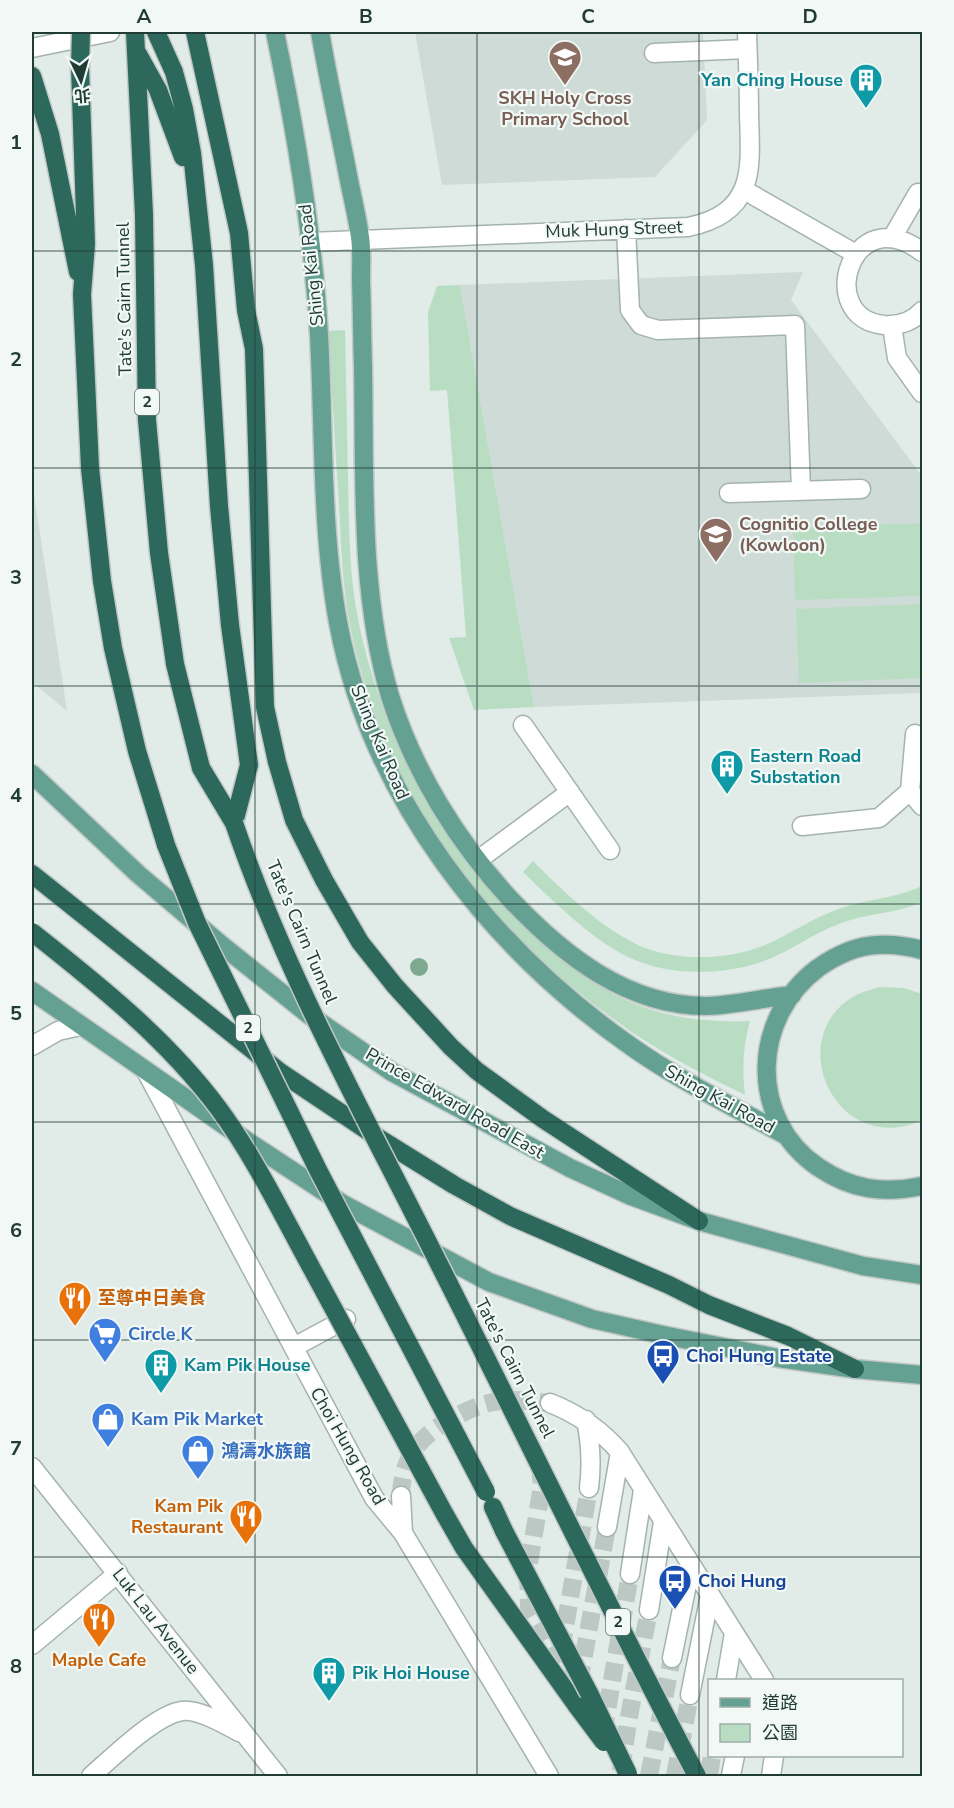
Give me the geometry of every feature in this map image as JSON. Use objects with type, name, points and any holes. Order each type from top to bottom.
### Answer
[{"type":"highway","name":"Tate's Cairn Tunnel","points":[[81,32],[86,244],[82,294],[90,468],[102,581],[113,648],[134,740],[166,845],[197,923],[318,1170],[490,1500],[629,1775]]},
{"type":"highway","points":[[124,32],[158,90],[170,119],[198,208]]},
{"type":"highway","name":"Tate's Cairn Tunnel","points":[[135,32],[144,215],[147,420],[159,553],[175,664],[201,768],[234,823],[281,943],[346,1080],[697,1776]]},
{"type":"highway","points":[[156,32],[174,72],[184,109],[192,153],[204,265],[219,506],[230,625],[249,765],[234,823]]},
{"type":"highway","points":[[195,32],[239,233],[246,310],[254,349],[265,707],[279,773],[294,820],[324,880],[360,942],[395,986],[450,1047],[477,1071],[552,1126],[699,1221]]},
{"type":"highway","points":[[32,76],[50,134],[82,294]]},
{"type":"highway","points":[[32,874],[280,1072],[380,1140],[454,1185],[510,1215],[709,1305],[788,1336],[855,1369]]},
{"type":"highway","points":[[32,932],[143,1023],[183,1066],[223,1115],[262,1179],[464,1548],[629,1775]]},
{"type":"main road","name":"Shing Kai Road","points":[[275,32],[295,133],[310,242],[319,338],[328,527],[338,623],[355,688],[371,732],[406,803],[432,846],[481,910],[534,966],[601,1024],[663,1067],[785,1135]]},
{"type":"main road","name":"Shing Kai Road","points":[[320,32],[360,239],[366,532],[370,584],[390,696],[423,774],[443,811],[478,860],[522,911],[554,941],[587,967],[634,993],[658,1001],[684,1005],[710,1006],[792,995]]},
{"type":"main road","name":"Prince Edward Road East","points":[[32,774],[138,874],[224,946],[308,1014],[392,1072],[570,1168],[631,1196],[699,1221],[863,1266],[922,1275]]},
{"type":"main road","points":[[32,787],[70,809]]},
{"type":"main road","points":[[922,950],[901,945],[884,945],[851,950],[828,961],[815,971],[792,995],[776,1020],[767,1049],[766,1079],[772,1108],[785,1135],[807,1159],[834,1178],[864,1188],[897,1191],[922,1185]]},
{"type":"main road","points":[[32,991],[247,1141],[343,1204],[489,1282],[592,1319],[712,1345],[855,1369],[922,1375]]},
{"type":"street","points":[[32,48],[110,32]]},
{"type":"street","points":[[654,53],[747,40]]},
{"type":"street","name":"Muk Hung Street","points":[[310,242],[688,227],[715,219],[726,211],[744,190],[751,165],[747,40]]},
{"type":"street","points":[[744,190],[856,254]]},
{"type":"street","points":[[892,238],[918,193]]},
{"type":"street","points":[[626,229],[630,310],[640,325],[658,330],[795,325],[801,491]]},
{"type":"street","points":[[922,252],[909,242],[892,238],[878,240],[866,245],[856,254],[849,266],[846,280],[848,294],[854,308],[864,318],[877,324],[892,326],[907,322],[922,311]]},
{"type":"street","points":[[892,326],[897,358],[922,393]]},
{"type":"street","points":[[729,493],[861,489]]},
{"type":"street","points":[[524,725],[610,850]]},
{"type":"street","points":[[915,734],[910,791],[922,806]]},
{"type":"street","points":[[802,826],[879,818],[910,791]]},
{"type":"street","points":[[478,860],[570,792]]},
{"type":"street","points":[[32,1046],[58,1031],[80,1026]]},
{"type":"street","name":"Choi Hung Road","points":[[147,1072],[374,1498],[403,1533],[549,1776]]},
{"type":"street","points":[[294,1347],[346,1319]]},
{"type":"street","points":[[550,1403],[570,1410],[586,1420],[607,1437],[620,1452],[763,1679]]},
{"type":"street","points":[[586,1420],[591,1453],[589,1488]]},
{"type":"street","points":[[607,1527],[620,1452]]},
{"type":"street","name":"Luk Lau Avenue","points":[[32,1467],[278,1776]]},
{"type":"street","points":[[630,1574],[643,1490]]},
{"type":"street","points":[[401,1496],[403,1533]]},
{"type":"street","points":[[649,1610],[663,1522]]},
{"type":"street","points":[[672,1658],[691,1566]]},
{"type":"street","points":[[32,1645],[118,1573]]},
{"type":"street","points":[[690,1695],[710,1595]]},
{"type":"street","points":[[726,1679],[734,1633]]},
{"type":"street","points":[[749,1679],[753,1662]]},
{"type":"street","points":[[90,1776],[160,1718],[183,1711],[210,1717],[246,1735]]},
{"type":"street","points":[[731,1775],[735,1757]]},
{"type":"street","points":[[771,1776],[774,1757]]},
{"type":"shaded area","name":"SKH Holy Cross Primary School","points":[[415,32],[703,32],[707,120],[655,177],[442,185]]},
{"type":"shaded area","name":"Cognitio College (Kowloon)","points":[[803,272],[791,300],[922,476],[922,693],[534,707],[460,285]]},
{"type":"shaded area","points":[[32,481],[67,711],[32,682]]},
{"type":"green space","points":[[460,285],[534,707],[474,710],[449,638],[466,637],[447,390],[430,391],[428,312],[437,286]]},
{"type":"green space","points":[[345,330],[349,532],[355,602],[382,706],[420,789],[443,828],[469,865],[498,900],[541,942],[577,971],[630,1002],[659,1012],[704,1020],[750,1021],[744,1058],[745,1095],[695,1070],[646,1041],[567,982],[522,940],[480,895],[443,846],[411,793],[385,738],[364,680],[347,606],[342,562],[328,331]]},
{"type":"green space","points":[[922,523],[922,596],[795,600],[793,528]]},
{"type":"green space","points":[[922,604],[922,678],[799,683],[796,609]]},
{"type":"green space","points":[[533,861],[580,905],[618,934],[646,948],[677,956],[711,957],[757,948],[842,908],[911,891],[922,886],[922,902],[839,924],[791,949],[745,967],[693,972],[641,963],[599,939],[523,872]]},
{"type":"green space","points":[[880,987],[904,988],[922,994],[922,1120],[891,1128],[865,1123],[843,1109],[828,1087],[821,1062],[823,1037],[835,1013],[858,994]]},
{"type":"tunnel","points":[[401,1496],[402,1481],[410,1456],[425,1437],[446,1422],[474,1408],[494,1402],[524,1400],[550,1403]]},
{"type":"tunnel","points":[[540,1465],[542,1486],[528,1569],[529,1607],[582,1702]]},
{"type":"tunnel","points":[[561,1650],[589,1488]]},
{"type":"tunnel","points":[[579,1683],[607,1527]]},
{"type":"tunnel","points":[[603,1734],[630,1574]]},
{"type":"tunnel","points":[[621,1771],[649,1610]]},
{"type":"tunnel","points":[[649,1776],[672,1658]]},
{"type":"tunnel","points":[[675,1776],[690,1695]]},
{"type":"tunnel","points":[[709,1776],[712,1757]]},
{"type":"place","name":"SKH Holy Cross Primary School","points":[[565,86]]},
{"type":"place","name":"Yan Ching House","points":[[866,109]]},
{"type":"place","name":"Cognitio College (Kowloon)","points":[[716,563]]},
{"type":"place","name":"Eastern Road Substation","points":[[727,795]]},
{"type":"place","name":"至尊中日美食","points":[[75,1327]]},
{"type":"place","name":"Circle K","points":[[105,1363]]},
{"type":"place","name":"Choi Hung Estate","points":[[663,1385]]},
{"type":"place","name":"Kam Pik House","points":[[161,1394]]},
{"type":"place","name":"Kam Pik Market","points":[[108,1448]]},
{"type":"place","name":"鴻濤水族館","points":[[198,1480]]},
{"type":"place","name":"Kam Pik Restaurant","points":[[246,1545]]},
{"type":"place","name":"Choi Hung","points":[[675,1610]]},
{"type":"place","name":"Maple Cafe","points":[[99,1648]]},
{"type":"place","name":"Pik Hoi House","points":[[329,1702]]}]
